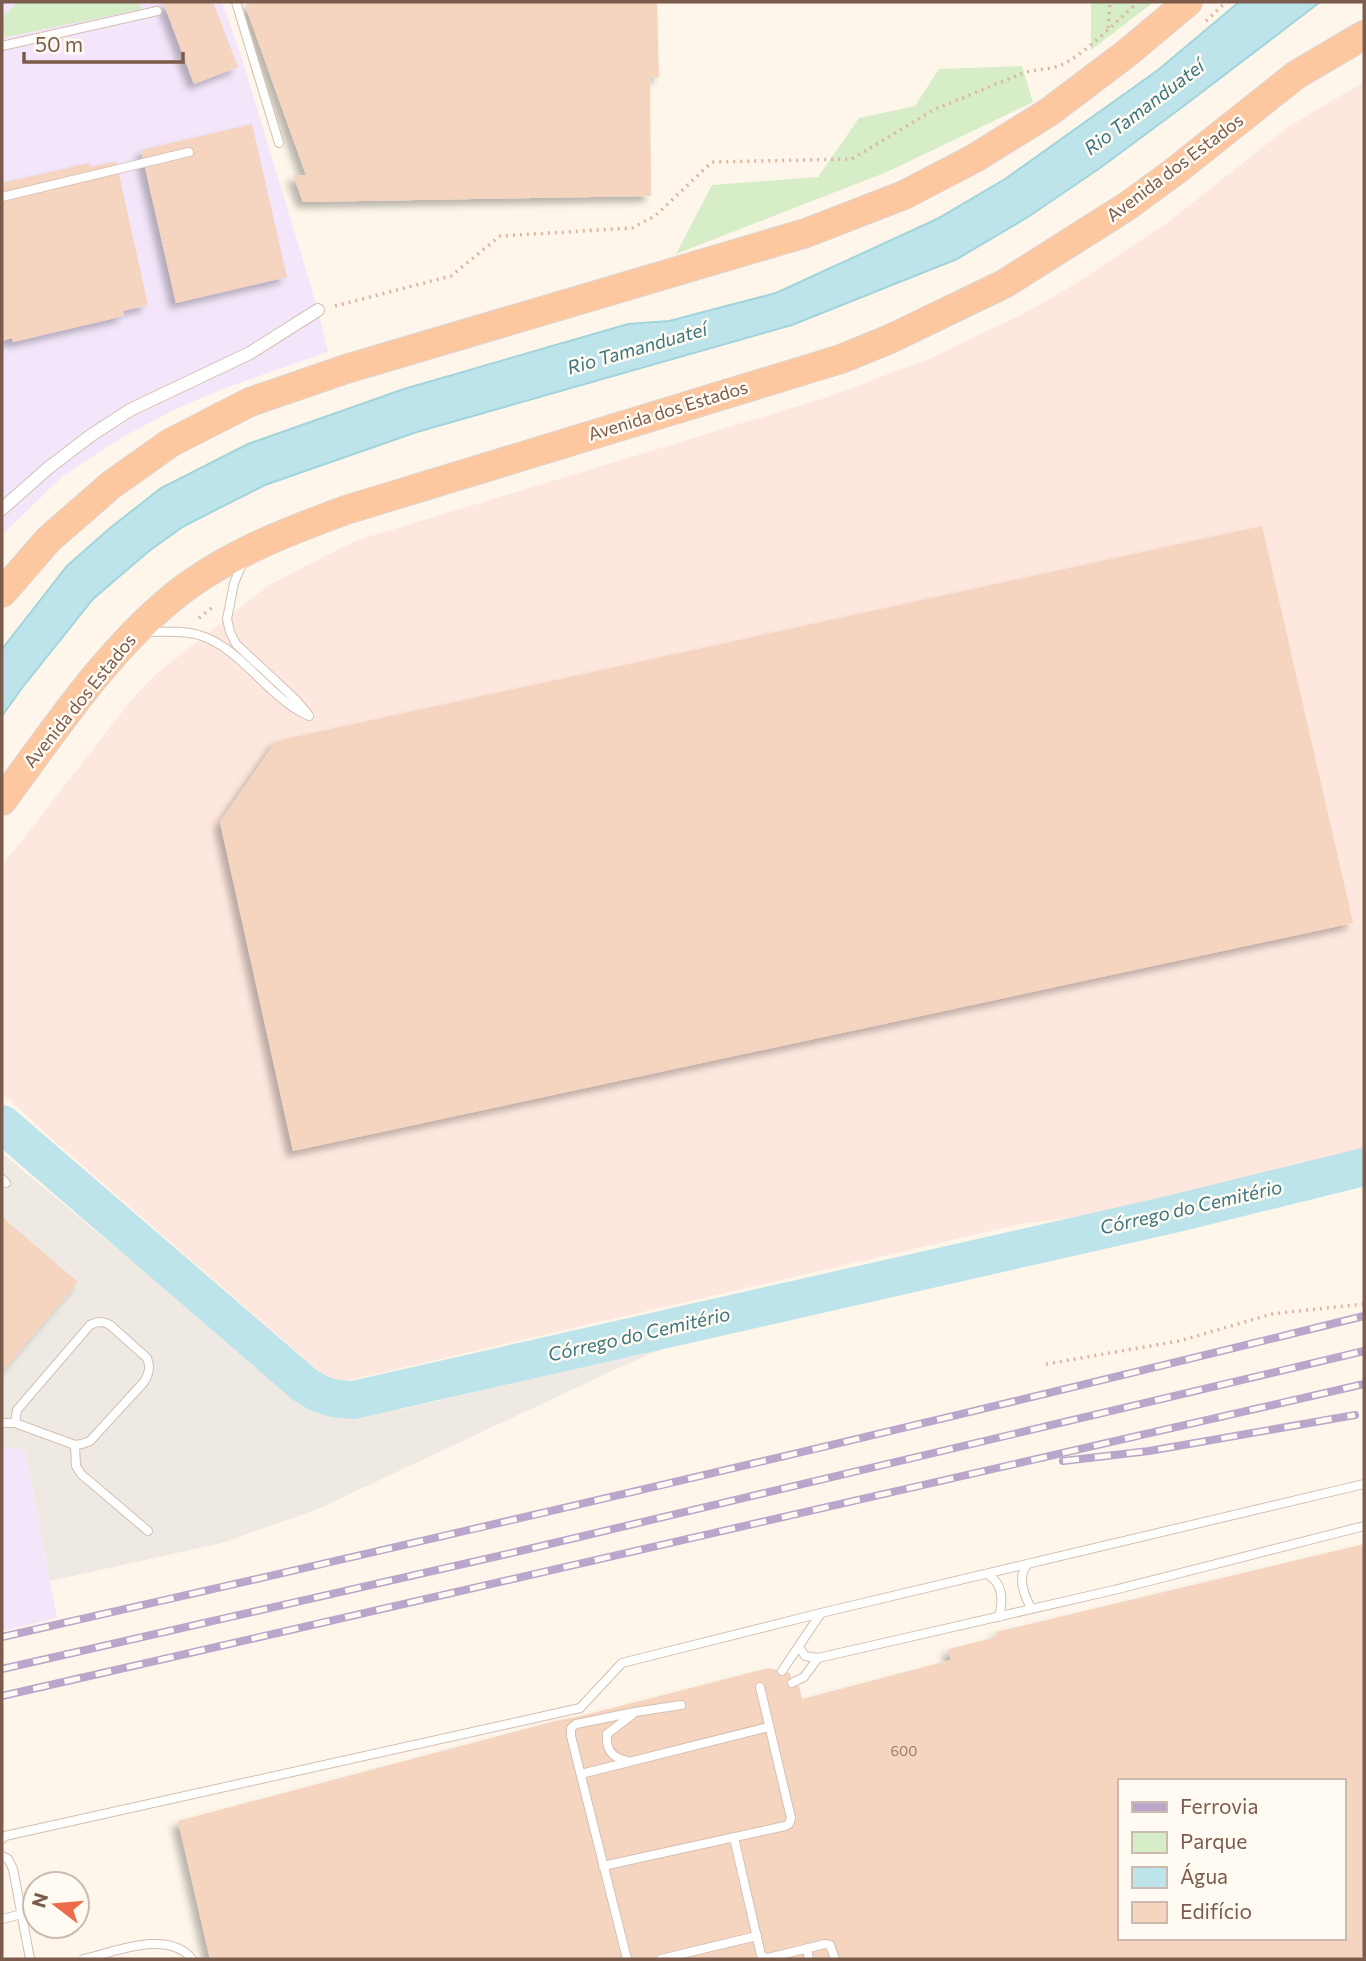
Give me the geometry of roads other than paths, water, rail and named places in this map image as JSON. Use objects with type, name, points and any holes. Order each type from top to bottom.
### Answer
[{"type":"highway","points":[[2,593],[49,539],[111,485],[170,443],[250,402],[346,369],[806,233],[904,195],[975,158],[1049,112],[1188,2]]},
{"type":"highway","name":"Avenida dos Estados","points":[[2,801],[114,654],[168,602],[218,566],[299,527],[346,510],[827,363],[890,339],[1004,284],[1077,239],[1174,172],[1296,75],[1364,35]]},
{"type":"street","points":[[2,509],[47,469],[130,410],[250,353],[318,310]]},
{"type":"lane","points":[[236,2],[279,143]]},
{"type":"lane","points":[[2,46],[156,10]]},
{"type":"lane","points":[[2,197],[189,152]]},
{"type":"lane","points":[[135,632],[181,632],[198,634],[209,639],[229,652],[290,706],[309,716],[296,700],[236,644],[230,632],[227,619],[229,604],[247,550]]},
{"type":"lane","points":[[2,1423],[15,1423],[75,1445],[90,1441],[144,1382],[149,1373],[147,1358],[105,1322],[90,1325],[17,1409],[15,1423]]},
{"type":"lane","points":[[75,1445],[76,1466],[81,1474],[148,1531]]},
{"type":"lane","points":[[2,1839],[5,1836],[580,1708],[622,1663],[1364,1484]]},
{"type":"lane","points":[[799,1647],[805,1656],[818,1658],[1114,1590],[1364,1526]]},
{"type":"lane","points":[[1028,1564],[1024,1568],[1022,1581],[1031,1608]]},
{"type":"lane","points":[[987,1574],[995,1578],[1000,1587],[1002,1606],[999,1617]]},
{"type":"lane","points":[[782,1671],[821,1613]]},
{"type":"lane","points":[[792,1683],[804,1677],[818,1658]]},
{"type":"lane","points":[[603,1867],[789,1824],[791,1818],[760,1687]]},
{"type":"lane","points":[[627,1959],[571,1728],[576,1724],[681,1705]]},
{"type":"lane","points":[[628,1761],[616,1758],[611,1753],[607,1734],[635,1712]]},
{"type":"lane","points":[[581,1774],[768,1727]]},
{"type":"lane","points":[[734,1838],[761,1955],[764,1957],[830,1945],[835,1959]]},
{"type":"lane","points":[[2,1856],[8,1859],[13,1870],[21,1909]]},
{"type":"lane","points":[[2,1919],[21,1914]]},
{"type":"lane","points":[[661,1959],[692,1956],[757,1936]]},
{"type":"lane","points":[[27,1940],[30,1959]]},
{"type":"lane","points":[[84,1959],[160,1943],[180,1949],[192,1959]]},
{"type":"lane","points":[[807,1949],[809,1959]]},
{"type":"water","name":"Rio Tamanduateí","points":[[1239,2],[1320,2],[1100,168],[1028,217],[957,259],[792,325],[417,432],[265,485],[184,526],[149,551],[93,599],[2,716],[2,649],[67,566],[161,488],[248,444],[404,389],[628,324],[669,321],[776,293],[937,219],[1005,179],[1158,70]]},
{"type":"waterway","name":"Córrego do Cemitério","points":[[2,1124],[305,1385],[328,1397],[353,1400],[1173,1214],[1364,1167]]},
{"type":"railway","points":[[2,1637],[684,1480],[1364,1316]]},
{"type":"railway","points":[[2,1669],[520,1551],[1364,1351]]},
{"type":"railway","points":[[2,1696],[1364,1384]]},
{"type":"railway","points":[[1063,1461],[1149,1451],[1355,1415]]}]
